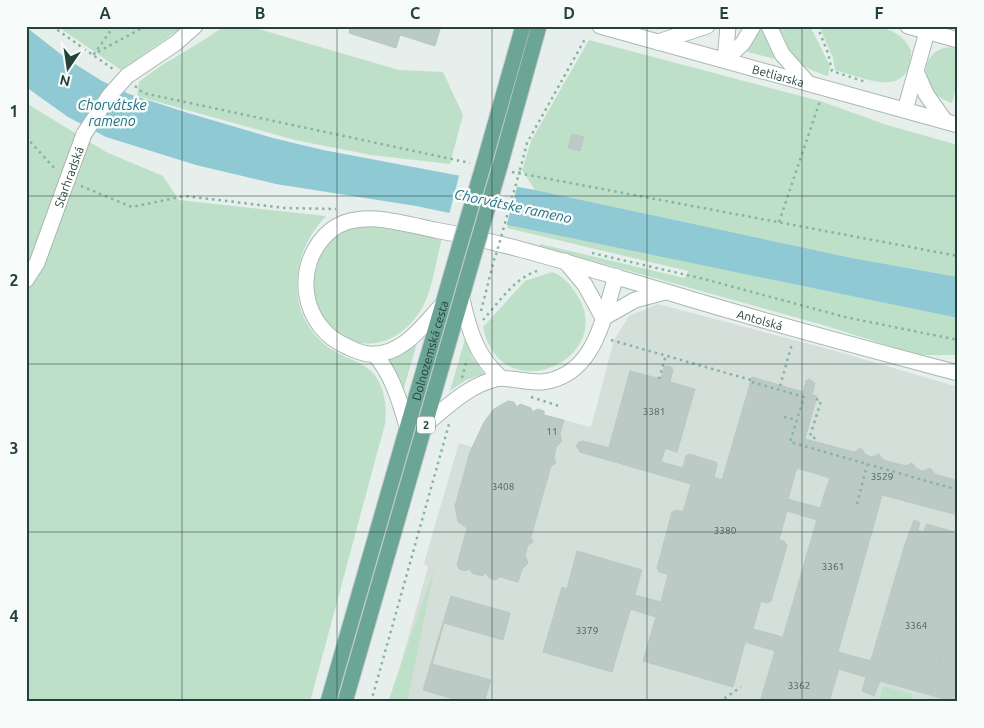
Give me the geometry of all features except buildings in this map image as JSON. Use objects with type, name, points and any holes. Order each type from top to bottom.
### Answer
[{"type":"main road","name":"Dolnozemská cesta","points":[[328,702],[523,26]]},
{"type":"main road","name":"Dolnozemská cesta","points":[[345,702],[539,26]]},
{"type":"street","name":"Starhradská","points":[[26,280],[37,263],[84,134],[109,96],[127,76],[176,43],[195,26]]},
{"type":"street","name":"Betliarska","points":[[600,26],[951,123]]},
{"type":"street","points":[[658,42],[707,26]]},
{"type":"street","points":[[724,60],[728,26]]},
{"type":"street","points":[[724,60],[743,43],[753,26]]},
{"type":"street","points":[[769,26],[782,54],[808,83]]},
{"type":"street","points":[[908,26],[958,40]]},
{"type":"street","points":[[905,110],[927,32]]},
{"type":"street","points":[[916,71],[926,94],[951,123]]},
{"type":"street","name":"Antolská","points":[[375,354],[353,350],[330,338],[315,321],[307,303],[305,282],[310,263],[323,239],[340,224],[366,219],[385,220],[470,236],[565,261],[665,292],[958,374]]},
{"type":"street","points":[[565,261],[585,285],[603,318]]},
{"type":"street","points":[[426,424],[457,399],[484,382],[501,378],[518,382],[551,381],[568,373],[589,352],[598,336],[616,276]]},
{"type":"street","points":[[603,318],[635,300],[665,292]]},
{"type":"street","points":[[462,299],[479,354],[501,378]]},
{"type":"street","points":[[407,426],[382,362],[375,354],[399,347],[412,338],[442,305]]},
{"type":"path","points":[[114,26],[94,54],[146,26]]},
{"type":"path","points":[[817,26],[828,53],[832,71],[866,82]]},
{"type":"path","points":[[565,261],[562,270],[550,268],[530,273],[516,284],[480,323],[481,308],[528,142],[585,39]]},
{"type":"path","points":[[779,222],[820,101]]},
{"type":"path","points":[[371,702],[457,399],[472,336]]},
{"type":"path","points":[[780,386],[794,338]]},
{"type":"path","points":[[610,339],[804,396],[790,442],[958,490]]},
{"type":"path","points":[[659,379],[666,355]]},
{"type":"path","points":[[526,396],[559,406]]},
{"type":"path","points":[[816,399],[821,401],[810,436],[817,439]]},
{"type":"path","points":[[784,417],[797,420]]},
{"type":"path","points":[[857,504],[867,465]]},
{"type":"path","points":[[719,702],[741,687]]},
{"type":"shaded area","points":[[658,304],[832,350],[958,387],[958,702],[390,702],[428,567],[424,563],[459,443],[472,447],[484,422],[494,409],[508,401],[514,402],[517,407],[521,404],[531,408],[534,412],[538,409],[544,411],[545,415],[591,427],[614,340],[629,316]]},
{"type":"green space","points":[[857,25],[884,28],[904,40],[911,51],[909,66],[903,76],[894,81],[884,82],[872,81],[835,70],[833,58],[819,26]]},
{"type":"green space","points":[[57,26],[184,26],[121,70]]},
{"type":"green space","points":[[224,26],[245,26],[262,30],[399,70],[443,72],[463,115],[450,164],[371,155],[295,140],[137,96],[139,82],[159,67]]},
{"type":"green space","points":[[759,26],[762,26],[779,60],[744,51]]},
{"type":"green space","points":[[778,26],[810,26],[830,66],[828,76],[808,68],[795,59],[786,46]]},
{"type":"green space","points":[[589,40],[820,101],[887,125],[958,145],[958,277],[852,258],[535,190],[522,170],[531,141]]},
{"type":"green space","points":[[950,47],[958,49],[958,82],[952,103],[941,98],[933,90],[928,82],[926,72],[927,63],[932,56],[939,50]]},
{"type":"green space","points":[[26,103],[106,152],[163,176],[179,200],[326,216],[314,231],[305,248],[299,266],[297,285],[299,303],[305,320],[316,336],[331,349],[364,365],[373,373],[383,391],[386,418],[310,702],[26,702]]},
{"type":"green space","points":[[508,224],[958,318],[958,355],[918,355],[823,325],[540,246],[540,244],[685,278],[688,271],[507,228]]},
{"type":"green space","points":[[369,226],[442,238],[432,283],[426,300],[412,322],[400,333],[386,340],[358,343],[345,338],[332,329],[320,315],[314,292],[314,282],[321,255],[332,240],[347,230]]},
{"type":"green space","points":[[552,272],[563,278],[577,295],[585,318],[582,339],[570,355],[552,367],[531,371],[511,367],[494,353],[483,327],[525,281]]},
{"type":"green space","points":[[465,339],[472,357],[484,374],[466,380],[450,391]]},
{"type":"green space","points":[[417,343],[403,391],[385,357]]},
{"type":"green space","points":[[435,567],[407,702],[388,702]]},
{"type":"green space","points":[[883,686],[912,694],[910,702],[871,702],[871,700],[879,701]]},
{"type":"water","name":"Chorvátske rameno","points":[[26,27],[67,59],[102,81],[129,94],[273,138],[323,150],[535,190],[852,258],[958,277],[958,318],[416,206],[276,184],[196,165],[106,137],[68,117],[26,87]]},
{"type":"pier","points":[[460,172],[518,184],[506,227],[449,215]]}]
